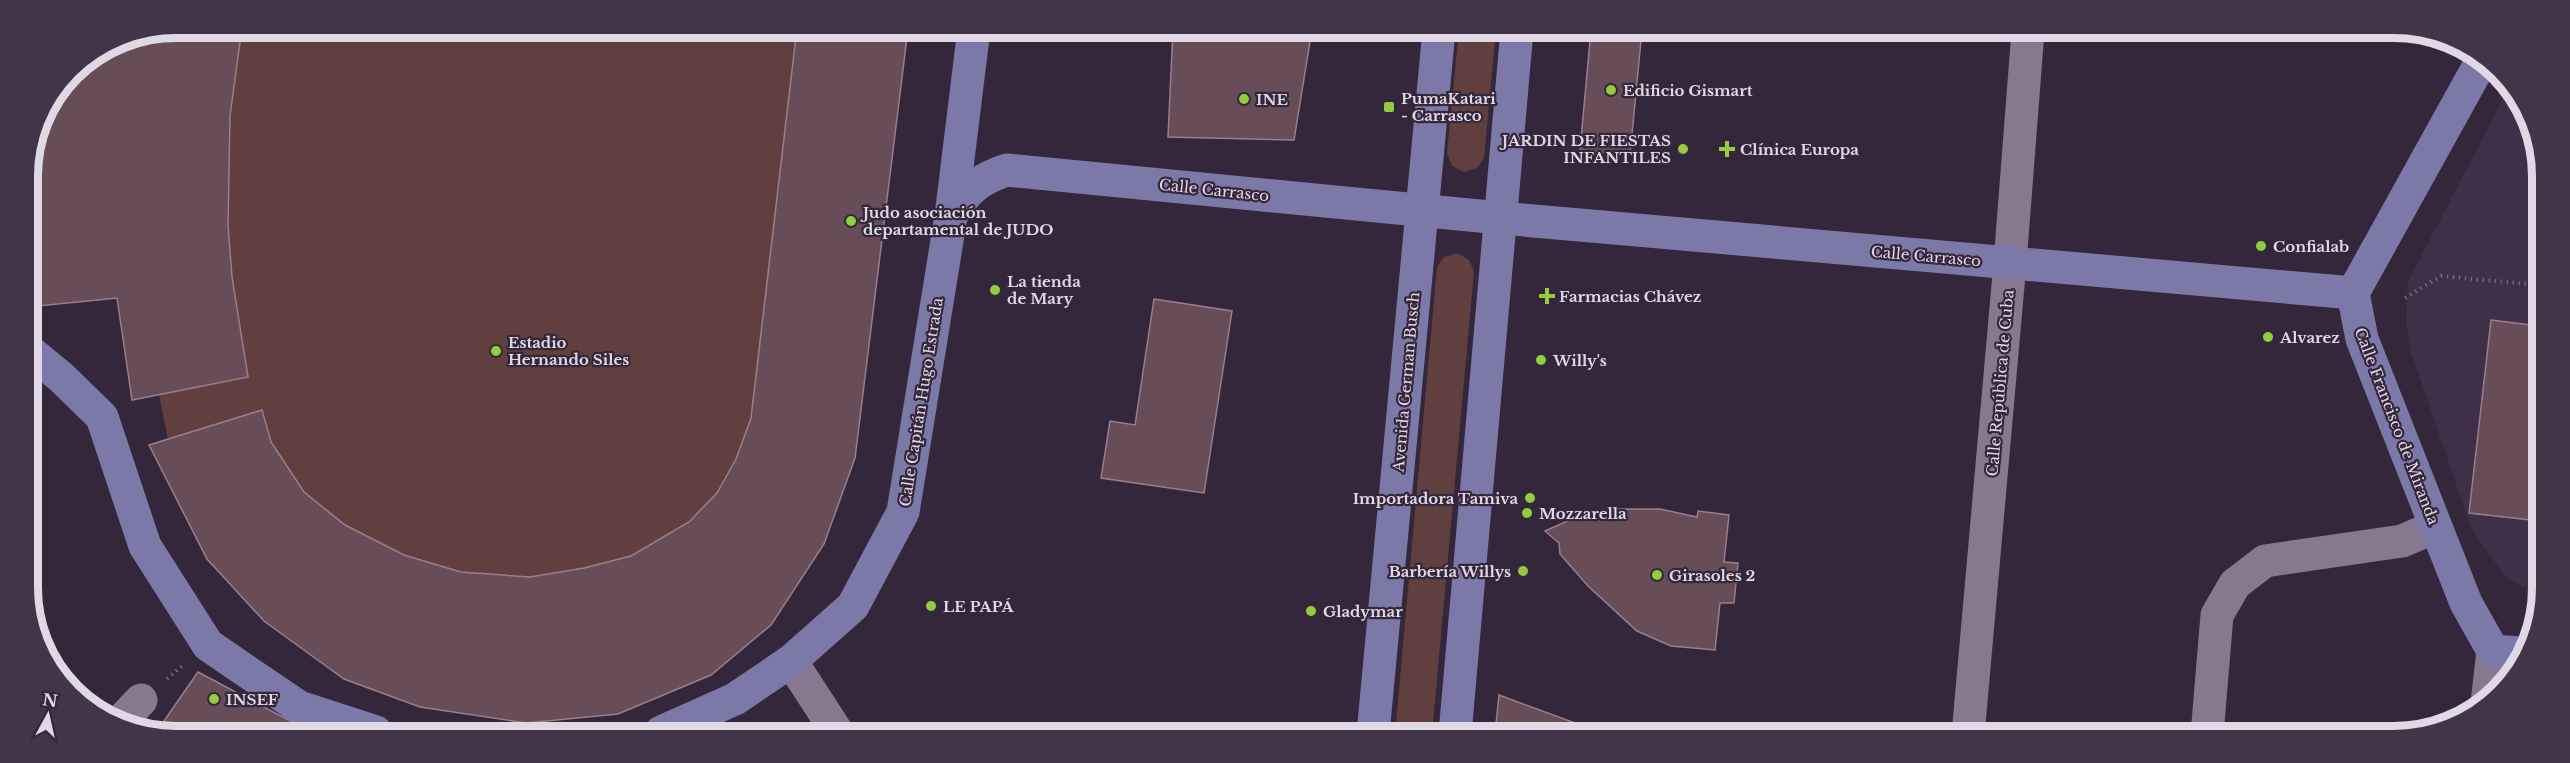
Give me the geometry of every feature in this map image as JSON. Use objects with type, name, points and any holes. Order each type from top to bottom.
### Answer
[{"type":"main road","name":"Calle Capitán Hugo Estrada","points":[[675,726],[735,699],[791,661],[853,606],[903,512],[951,216],[973,38]]},
{"type":"main road","name":"Avenida German Busch","points":[[1374,725],[1438,38]]},
{"type":"main road","points":[[1456,725],[1516,38]]},
{"type":"main road","points":[[2352,293],[2478,66]]},
{"type":"main road","points":[[963,107],[969,126],[979,142],[991,158],[1006,170]]},
{"type":"main road","points":[[951,216],[960,200],[973,186],[989,176],[1006,170]]},
{"type":"main road","name":"Calle Carrasco","points":[[1006,170],[1421,211],[2352,293]]},
{"type":"main road","name":"Calle Francisco de Miranda","points":[[2352,293],[2362,339],[2466,603],[2507,652]]},
{"type":"main road","points":[[38,358],[62,377],[102,417],[144,546],[208,645],[299,707],[357,726]]},
{"type":"street","name":"Calle República de Cuba","points":[[1969,725],[2027,38]]},
{"type":"street","points":[[2208,725],[2217,615],[2235,584],[2265,561],[2402,541],[2435,527]]},
{"type":"street","name":"Calle Francisco de Miranda","points":[[2495,682],[2507,652]]},
{"type":"street","points":[[791,661],[833,726]]},
{"type":"path","points":[[2406,298],[2441,276],[2532,284]]},
{"type":"path","points":[[131,711],[208,645]]},
{"type":"shaded area","name":"Estadio Hernando Siles","points":[[175,38],[907,38],[855,458],[824,544],[771,625],[711,675],[618,714],[526,723],[420,707],[344,679],[207,559],[149,445],[168,439],[159,395],[132,400],[117,299],[38,306],[38,166],[42,139],[48,122],[66,91],[84,72],[106,56],[131,45],[148,40]]},
{"type":"shaded area","points":[[1458,38],[1495,38],[1484,158],[1477,168],[1464,172],[1452,166],[1447,153]]},
{"type":"shaded area","points":[[2505,94],[2525,131],[2532,166],[2532,591],[2506,578],[2471,528],[2410,349],[2406,321],[2408,282]]},
{"type":"shaded area","points":[[1457,253],[1469,260],[1474,271],[1433,725],[1396,725],[1437,267],[1444,257]]},
{"type":"building","points":[[241,38],[230,116],[228,225],[232,277],[248,377],[132,400],[117,298],[38,306],[38,166],[42,139],[48,122],[72,84],[84,72],[114,52],[157,39]]},
{"type":"building","points":[[796,38],[907,38],[855,458],[824,544],[771,625],[711,675],[618,714],[526,723],[420,707],[344,679],[264,621],[207,559],[149,445],[262,410],[271,442],[304,492],[345,525],[404,555],[461,572],[530,577],[584,568],[631,556],[689,522],[717,493],[736,459],[751,418]]},
{"type":"building","points":[[1173,38],[1311,38],[1294,140],[1168,137]]},
{"type":"building","name":"Edificio Gismart","points":[[1590,38],[1641,38],[1630,155],[1580,150]]},
{"type":"building","points":[[1154,299],[1232,311],[1204,493],[1101,478],[1110,421],[1135,425]]},
{"type":"building","points":[[2491,320],[2532,325],[2532,520],[2469,513]]},
{"type":"building","name":"Girasoles 2","points":[[1617,509],[1660,509],[1697,517],[1698,511],[1729,515],[1724,562],[1738,563],[1734,603],[1720,603],[1715,650],[1671,646],[1637,631],[1588,586],[1560,554],[1559,543],[1545,531],[1579,516]]},
{"type":"building","name":"INSEF","points":[[198,672],[294,723],[305,726],[175,726],[162,725]]},
{"type":"building","points":[[1499,695],[1582,725],[1496,725]]},
{"type":"place","name":"Edificio Gismart","points":[[1611,90]]},
{"type":"place","name":"INE","points":[[1244,99]]},
{"type":"place","name":"PumaKatari - Carrasco","points":[[1389,107]]},
{"type":"place","name":"JARDIN DE FIESTAS INFANTILES","points":[[1683,149]]},
{"type":"place","name":"Clínica Europa","points":[[1727,149]]},
{"type":"place","name":"Judo asociación departamental de JUDO","points":[[851,221]]},
{"type":"place","name":"Confialab","points":[[2261,246]]},
{"type":"place","name":"La tienda de Mary","points":[[995,290]]},
{"type":"place","name":"Farmacias Chávez","points":[[1547,296]]},
{"type":"place","name":"Alvarez","points":[[2268,337]]},
{"type":"place","name":"Estadio Hernando Siles","points":[[496,351]]},
{"type":"place","name":"Willy's","points":[[1541,360]]},
{"type":"place","name":"Importadora Tamiva","points":[[1530,498]]},
{"type":"place","name":"Mozzarella","points":[[1527,513]]},
{"type":"place","name":"Barbería Willys","points":[[1523,571]]},
{"type":"place","name":"Girasoles 2","points":[[1657,575]]},
{"type":"place","name":"LE PAPÁ","points":[[931,606]]},
{"type":"place","name":"Gladymar","points":[[1311,611]]},
{"type":"place","name":"INSEF","points":[[214,699]]}]
